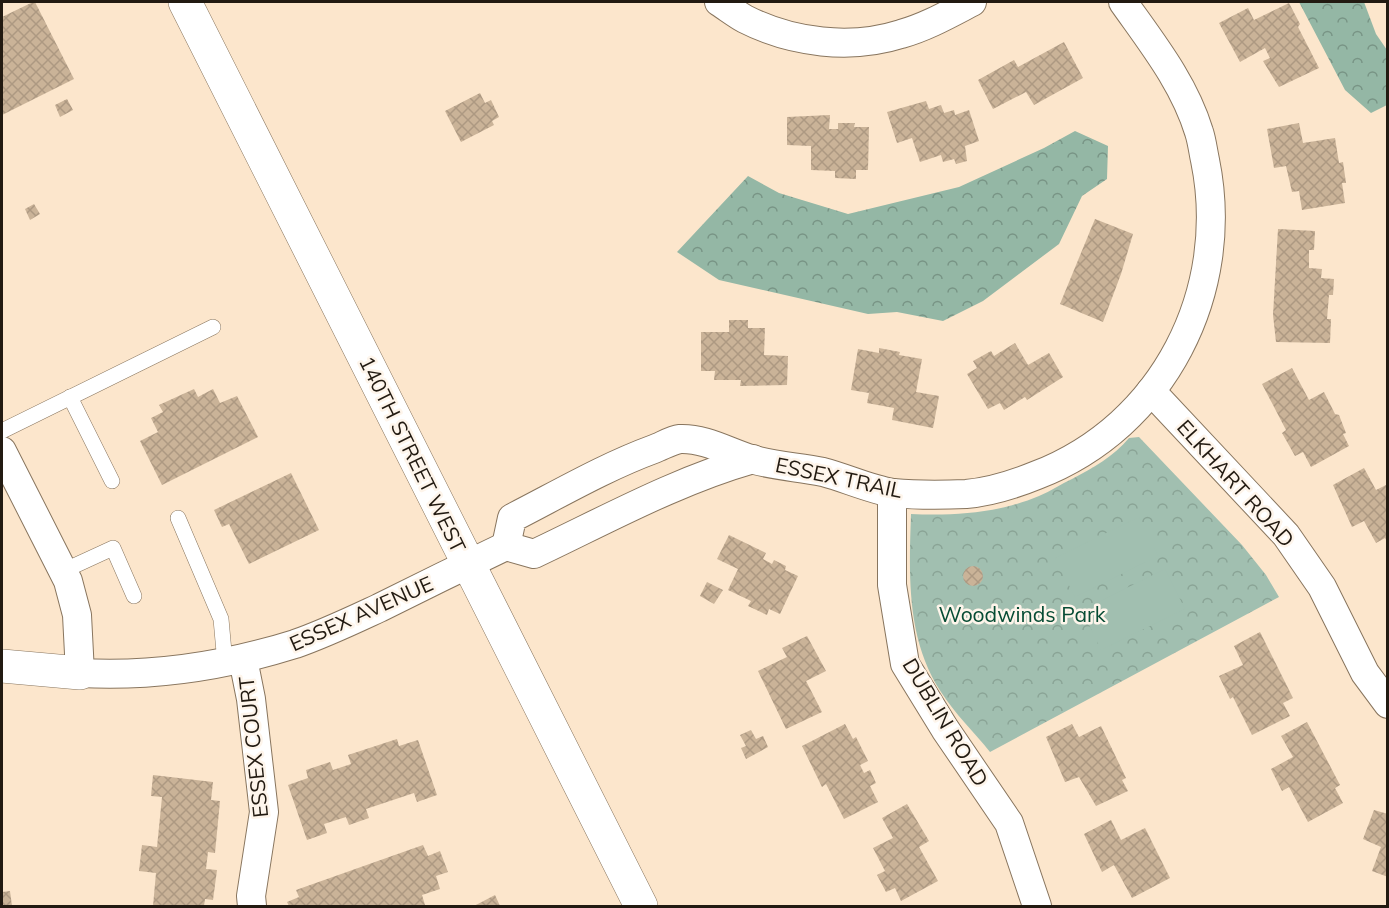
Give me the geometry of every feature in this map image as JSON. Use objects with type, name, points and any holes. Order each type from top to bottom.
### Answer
[{"type":"street","name":"140TH STREET WEST","points":[[185,2],[641,906]]},
{"type":"street","points":[[718,2],[745,19],[782,34],[821,42],[863,42],[901,35],[972,2]]},
{"type":"street","name":"ESSEX TRAIL","points":[[753,459],[724,467],[681,484],[534,554],[506,546],[512,518],[628,458],[680,439],[710,444],[753,459],[823,472],[892,493],[968,494],[1011,484],[1069,461],[1114,429],[1150,391],[1182,342],[1203,287],[1209,263],[1212,205],[1200,133],[1181,88],[1164,58],[1123,2]]},
{"type":"street","name":"ELKHART ROAD","points":[[1150,391],[1286,535],[1322,587],[1365,673],[1388,704]]},
{"type":"street","points":[[2,451],[68,580],[77,615],[80,673]]},
{"type":"street","name":"DUBLIN ROAD","points":[[892,493],[892,585],[905,664],[945,729],[1009,823],[1037,906]]},
{"type":"street","points":[[468,564],[506,546]]},
{"type":"street","name":"ESSEX AVENUE","points":[[2,666],[80,673],[149,673],[234,661],[332,630],[468,564]]},
{"type":"street","name":"ESSEX COURT","points":[[234,661],[251,699],[264,812],[251,896],[252,906]]},
{"type":"lane","points":[[2,430],[213,327]]},
{"type":"lane","points":[[70,397],[112,481]]},
{"type":"lane","points":[[178,518],[221,619],[234,661]]},
{"type":"lane","points":[[63,571],[113,548],[134,596]]},
{"type":"green space","points":[[1299,2],[1364,2],[1376,34],[1387,50],[1387,105],[1371,113],[1345,90]]},
{"type":"green space","points":[[1075,131],[1108,146],[1107,179],[1082,196],[1059,244],[983,301],[943,321],[897,312],[868,314],[719,280],[677,252],[748,176],[779,193],[848,214],[959,187],[1044,148]]},
{"type":"green space","name":"Woodwinds Park","points":[[1139,437],[1242,545],[1266,575],[1279,597],[990,752],[941,692],[921,650],[910,583],[911,514],[976,512],[1024,502],[1088,470],[1110,456],[1129,438]]},
{"type":"green space","points":[[1139,517],[1158,556],[1075,597],[1055,558]]},
{"type":"green space","points":[[1165,569],[1185,609],[1101,650],[1082,610]]},
{"type":"building","points":[[33,2],[74,79],[2,115],[2,17]]},
{"type":"building","points":[[1289,3],[1300,24],[1298,27],[1319,68],[1279,87],[1263,61],[1270,58],[1265,48],[1240,62],[1219,23],[1248,8],[1254,20]]},
{"type":"building","points":[[1064,42],[1083,78],[1034,105],[1026,92],[993,109],[978,80],[1014,60],[1018,67]]},
{"type":"building","points":[[480,93],[485,103],[491,100],[499,117],[492,121],[494,125],[461,142],[445,111]]},
{"type":"building","points":[[67,99],[73,110],[60,117],[55,105]]},
{"type":"building","points":[[926,101],[929,109],[941,105],[944,113],[954,110],[955,115],[969,110],[979,141],[965,146],[967,161],[956,164],[954,159],[943,162],[941,155],[920,162],[912,138],[897,143],[887,112]]},
{"type":"building","points":[[830,115],[829,129],[838,129],[838,123],[855,123],[854,127],[869,127],[868,170],[856,170],[856,179],[835,178],[835,171],[811,170],[811,146],[787,145],[787,117]]},
{"type":"building","points":[[1299,123],[1303,143],[1335,138],[1339,163],[1343,162],[1346,183],[1342,183],[1345,203],[1302,210],[1299,191],[1292,192],[1286,166],[1274,168],[1267,129]]},
{"type":"building","points":[[34,204],[40,214],[30,220],[25,209]]},
{"type":"building","points":[[1095,219],[1133,234],[1103,322],[1060,304]]},
{"type":"building","points":[[1278,229],[1315,231],[1314,250],[1309,250],[1309,268],[1322,269],[1321,278],[1334,279],[1333,295],[1329,295],[1327,319],[1331,319],[1330,343],[1276,342],[1273,315]]},
{"type":"building","points":[[729,320],[748,320],[748,328],[765,328],[764,355],[788,356],[787,385],[740,386],[741,380],[714,380],[715,371],[701,371],[701,332],[729,332]]},
{"type":"building","points":[[1015,343],[1028,365],[1049,353],[1063,377],[1027,400],[1025,397],[1004,410],[1000,403],[988,409],[967,374],[977,368],[973,361],[991,351],[994,356]]},
{"type":"building","points":[[879,348],[900,352],[899,355],[922,359],[916,392],[939,396],[933,428],[892,420],[894,408],[867,403],[869,393],[851,390],[858,349],[879,353]]},
{"type":"building","points":[[1292,368],[1309,400],[1324,392],[1335,414],[1339,415],[1346,433],[1343,434],[1349,446],[1311,467],[1303,452],[1295,456],[1282,433],[1286,430],[1262,384]]},
{"type":"building","points":[[194,389],[198,397],[213,389],[220,403],[237,396],[258,437],[162,485],[140,441],[158,432],[151,418],[163,412],[159,405]]},
{"type":"building","points":[[1364,468],[1376,490],[1388,484],[1388,543],[1385,538],[1376,543],[1364,521],[1352,527],[1333,485]]},
{"type":"building","points":[[291,473],[319,530],[249,564],[229,524],[222,527],[214,510]]},
{"type":"building","points":[[729,535],[766,553],[763,559],[772,564],[774,560],[786,566],[785,570],[798,576],[780,614],[769,609],[767,615],[748,606],[751,601],[728,590],[738,569],[717,559]]},
{"type":"building","points":[[969,566],[977,566],[983,572],[983,580],[977,586],[969,586],[963,580],[963,572]]},
{"type":"building","points":[[707,582],[723,590],[714,604],[700,596]]},
{"type":"building","points":[[1260,632],[1293,698],[1283,703],[1290,716],[1252,735],[1233,697],[1230,699],[1219,676],[1243,665],[1234,646]]},
{"type":"building","points":[[807,636],[826,671],[806,681],[822,712],[786,729],[758,671],[787,657],[782,648]]},
{"type":"building","points":[[1307,722],[1340,785],[1335,788],[1343,803],[1308,822],[1289,787],[1282,791],[1271,769],[1293,757],[1281,736]]},
{"type":"building","points":[[845,724],[853,739],[856,737],[868,761],[860,765],[864,773],[870,770],[876,783],[870,786],[878,802],[844,819],[826,784],[822,787],[802,746]]},
{"type":"building","points":[[1072,724],[1079,737],[1101,726],[1126,778],[1122,780],[1128,791],[1096,806],[1079,777],[1065,782],[1046,737]]},
{"type":"building","points":[[751,730],[756,739],[763,736],[768,747],[746,759],[741,748],[746,746],[740,735]]},
{"type":"building","points":[[397,739],[399,746],[418,740],[437,795],[417,802],[414,793],[366,809],[369,818],[349,825],[346,817],[324,824],[327,833],[307,840],[288,785],[308,778],[306,770],[330,762],[333,770],[351,764],[348,755]]},
{"type":"building","points":[[153,775],[213,782],[211,800],[220,801],[215,853],[208,852],[206,869],[217,870],[213,900],[205,899],[204,906],[153,906],[156,873],[139,871],[142,845],[157,847],[162,797],[151,796]]},
{"type":"building","points":[[907,804],[929,841],[919,847],[938,881],[901,901],[895,888],[886,892],[877,875],[885,871],[873,848],[893,838],[882,818]]},
{"type":"building","points":[[1374,810],[1388,814],[1388,877],[1372,871],[1381,847],[1363,839]]},
{"type":"building","points":[[1111,820],[1121,840],[1145,828],[1170,878],[1132,898],[1114,865],[1102,872],[1084,834]]},
{"type":"building","points":[[423,845],[428,856],[440,851],[448,872],[436,876],[440,889],[422,895],[425,905],[289,906],[287,902],[299,897],[296,890]]},
{"type":"building","points":[[10,891],[12,906],[2,906],[2,892]]},
{"type":"building","points":[[495,895],[500,906],[474,906]]}]
